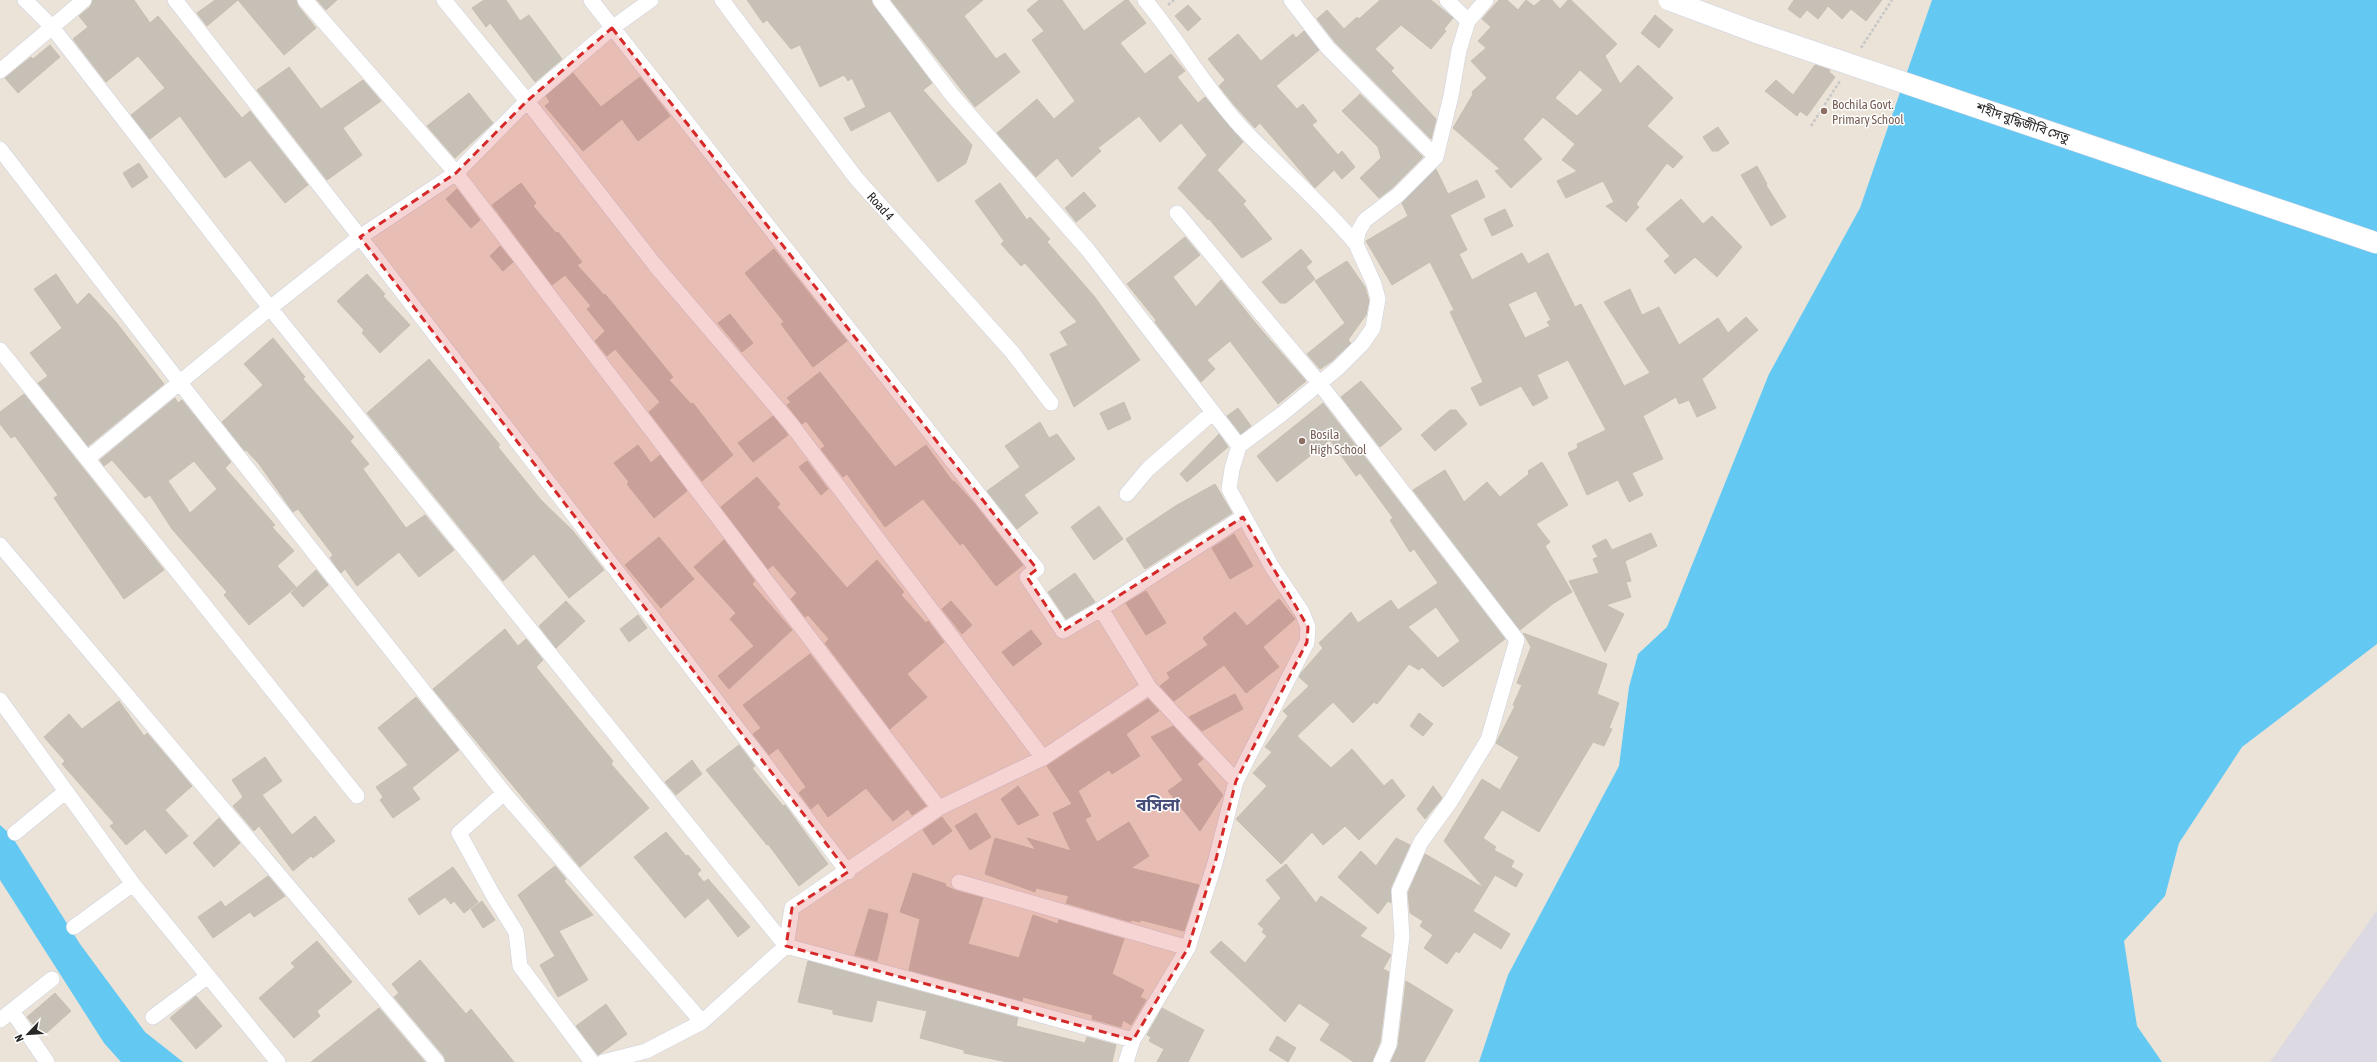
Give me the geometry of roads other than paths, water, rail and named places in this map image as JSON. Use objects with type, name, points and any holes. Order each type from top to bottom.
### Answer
[{"type":"main road","name":"শহীদ বুদ্ধিজীবি সেতু","points":[[1669,0],[1755,32],[2377,242]]},
{"type":"street","points":[[25,0],[52,27],[270,308],[786,946],[1133,1040]]},
{"type":"street","points":[[0,71],[84,0]]},
{"type":"street","points":[[174,0],[360,237],[848,872]]},
{"type":"street","points":[[305,0],[456,173],[939,808]]},
{"type":"street","points":[[444,0],[527,101],[655,265],[791,424],[1042,758]]},
{"type":"street","points":[[591,0],[1037,569],[1027,577],[1063,631],[1101,609],[1243,517]]},
{"type":"street","points":[[87,459],[270,308],[360,237],[456,173],[527,101],[612,28],[651,0]]},
{"type":"street","name":"Road 4","points":[[722,0],[856,178],[1012,352],[1051,403]]},
{"type":"street","points":[[880,0],[952,94],[1088,250],[1212,413],[1239,446]]},
{"type":"street","points":[[1126,1062],[1133,1040],[1188,948],[1215,863],[1236,781],[1307,642],[1308,626],[1302,612],[1272,567],[1243,517],[1229,489],[1232,469],[1239,446],[1320,384],[1362,344],[1373,328],[1378,299],[1374,284],[1356,244],[1336,220],[1240,126],[1201,78],[1145,0]]},
{"type":"street","points":[[1291,0],[1328,48],[1436,157]]},
{"type":"street","points":[[1447,0],[1468,21]]},
{"type":"street","points":[[1356,244],[1358,232],[1365,220],[1398,195],[1436,157],[1451,96],[1459,50],[1468,21],[1486,0]]},
{"type":"street","points":[[0,149],[180,383],[504,793],[702,1022]]},
{"type":"street","points":[[1177,213],[1320,384],[1517,640],[1488,740],[1450,802],[1421,842],[1399,891],[1402,936],[1389,1045],[1381,1062]]},
{"type":"street","points":[[0,350],[357,796]]},
{"type":"street","points":[[1127,494],[1148,469],[1212,413]]},
{"type":"street","points":[[0,545],[437,1062]]},
{"type":"street","points":[[1101,609],[1149,687],[1236,781]]},
{"type":"street","points":[[603,1062],[631,1058],[702,1022],[786,946],[792,908],[848,872],[939,808],[1042,758],[1149,687]]},
{"type":"street","points":[[0,700],[65,792],[133,884],[278,1062]]},
{"type":"street","points":[[15,833],[65,792]]},
{"type":"street","points":[[504,793],[459,833],[493,895],[516,932],[520,966],[592,1062]]},
{"type":"street","points":[[959,882],[1188,948]]},
{"type":"street","points":[[74,927],[133,884]]},
{"type":"street","points":[[153,1017],[208,976]]},
{"type":"street","points":[[0,1020],[52,979]]},
{"type":"street","points":[[12,1011],[47,1062]]},
{"type":"water","points":[[1932,0],[2377,0],[2377,644],[2242,747],[2179,843],[2165,896],[2124,941],[2137,1026],[2162,1062],[1479,1062],[1508,975],[1619,766],[1629,687],[1638,654],[1667,627],[1769,374],[1860,208]]},
{"type":"water","points":[[0,825],[11,835],[80,944],[145,1032],[183,1062],[121,1062],[104,1043],[0,880]]},
{"type":"place","name":"Bochila Govt. Primary School","points":[[1824,111]]},
{"type":"place","name":"Bosila High School","points":[[1302,441]]},
{"type":"district","name":"বসিলা","points":[[1158,805]]}]
